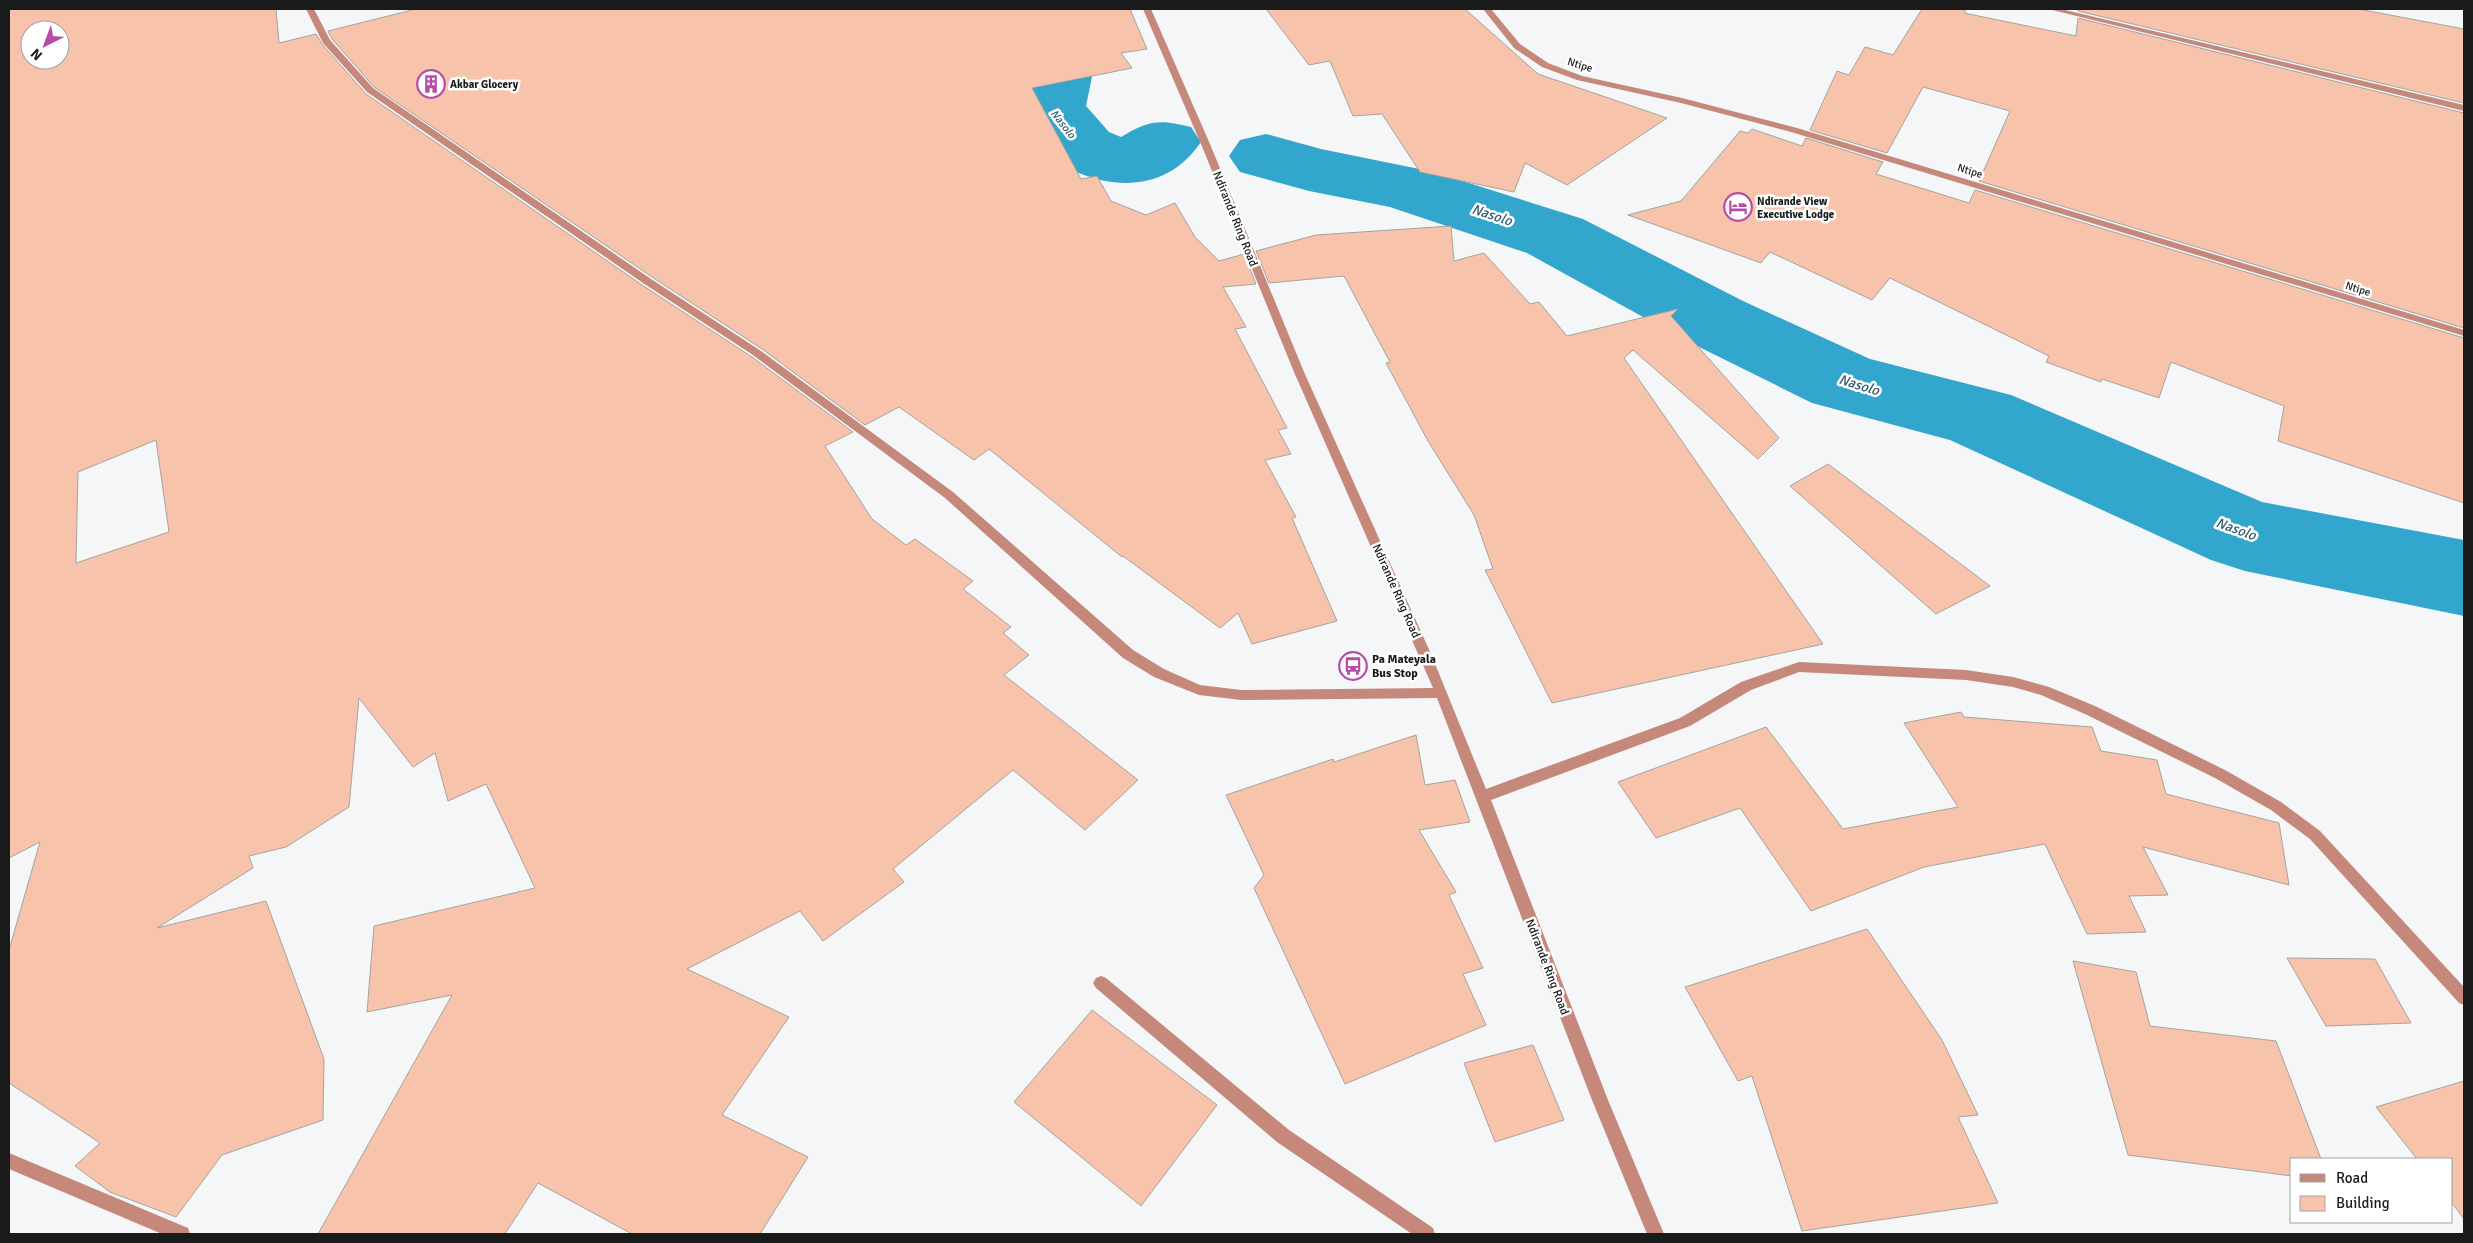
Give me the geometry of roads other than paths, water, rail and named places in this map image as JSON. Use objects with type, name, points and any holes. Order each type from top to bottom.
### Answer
[{"type":"street","points":[[310,9],[326,41],[370,90],[647,281],[757,353],[949,494],[1136,659],[1159,673],[1199,690],[1241,695],[1441,692]]},
{"type":"street","name":"Ndirande Ring Road","points":[[1148,9],[1185,92],[1218,178],[1300,374],[1441,692],[1606,1121],[1655,1234]]},
{"type":"street","name":"Ntipe","points":[[1487,9],[1518,46],[1545,65],[1580,78],[1682,101],[1794,130],[2464,333]]},
{"type":"street","points":[[2052,9],[2464,108]]},
{"type":"street","points":[[1482,797],[1685,722],[1746,686],[1799,668],[1966,675],[2013,682],[2044,691],[2090,710],[2220,774],[2276,806],[2315,835],[2464,998]]},
{"type":"street","points":[[1101,983],[1283,1136],[1427,1234]]},
{"type":"street","points":[[9,1161],[182,1234]]},
{"type":"waterway","name":"Nasolo","points":[[1068,9],[1061,62],[1050,109],[1083,148],[1115,161],[1135,161],[1165,142]]},
{"type":"waterway","points":[[1253,155],[1266,156]]},
{"type":"waterway","name":"Nasolo","points":[[1266,156],[1309,169],[1407,188],[1555,236],[1713,320],[1843,382],[1979,417],[2245,535],[2464,578]]},
{"type":"place","name":"Akbar Glocery","points":[[431,84]]},
{"type":"place","name":"Ndirande View Executive Lodge","points":[[1738,207]]},
{"type":"place","name":"Pa Mateyala Bus Stop","points":[[1353,666]]}]
